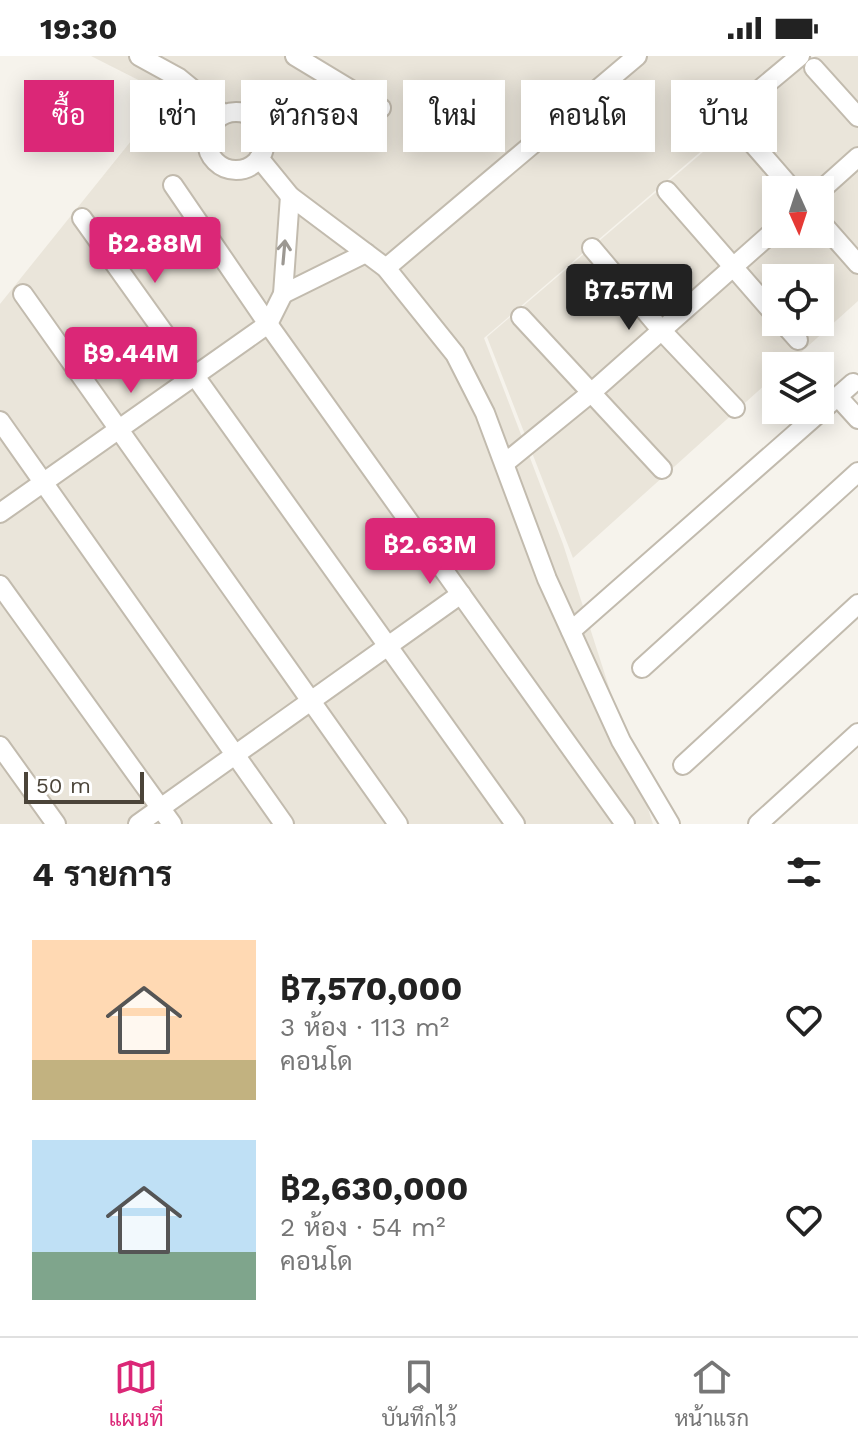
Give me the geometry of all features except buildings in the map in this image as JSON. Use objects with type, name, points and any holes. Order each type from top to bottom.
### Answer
[{"type":"street","points":[[139,56],[181,80]]},
{"type":"street","points":[[295,56],[335,80]]},
{"type":"street","points":[[386,268],[637,56]]},
{"type":"street","points":[[781,176],[734,122],[807,62],[858,117]]},
{"type":"street","points":[[209,152],[215,161],[235,170],[252,165],[259,158],[265,143],[257,122],[240,112],[225,114]]},
{"type":"street","points":[[834,178],[858,157]]},
{"type":"street","points":[[259,158],[290,196],[386,268],[455,354],[485,413],[547,579],[621,741],[670,824]]},
{"type":"street","points":[[173,185],[268,324],[625,824]]},
{"type":"street","points":[[667,191],[762,301]]},
{"type":"street","points":[[0,513],[268,324],[283,294],[290,196]]},
{"type":"street","points":[[82,218],[515,824]]},
{"type":"street","points":[[834,237],[858,264]]},
{"type":"street","points":[[505,463],[592,392],[762,241]]},
{"type":"street","points":[[592,248],[662,331],[735,408]]},
{"type":"street","points":[[283,294],[366,253]]},
{"type":"street","points":[[23,294],[398,824]]},
{"type":"street","points":[[521,317],[662,469]]},
{"type":"street","points":[[794,336],[798,340]]},
{"type":"street","points":[[571,631],[853,383]]},
{"type":"street","points":[[838,397],[858,419]]},
{"type":"street","points":[[0,421],[284,824]]},
{"type":"street","points":[[642,668],[858,472]]},
{"type":"street","points":[[0,585],[172,824]]},
{"type":"street","points":[[138,824],[461,594]]},
{"type":"street","points":[[683,765],[858,604]]},
{"type":"street","points":[[758,824],[858,733]]},
{"type":"street","points":[[0,746],[56,824]]},
{"type":"shaded area","points":[[91,56],[812,56],[777,86],[777,80],[671,80],[671,152],[700,152],[484,338],[563,544],[653,824],[0,824],[0,304],[130,142],[130,152],[225,152],[225,80],[138,80]]},
{"type":"shaded area","points":[[815,56],[858,56],[858,301],[834,323],[834,264],[762,264],[762,336],[819,336],[802,352],[762,352],[762,388],[573,558],[487,337],[703,152],[777,152],[777,89]]}]
